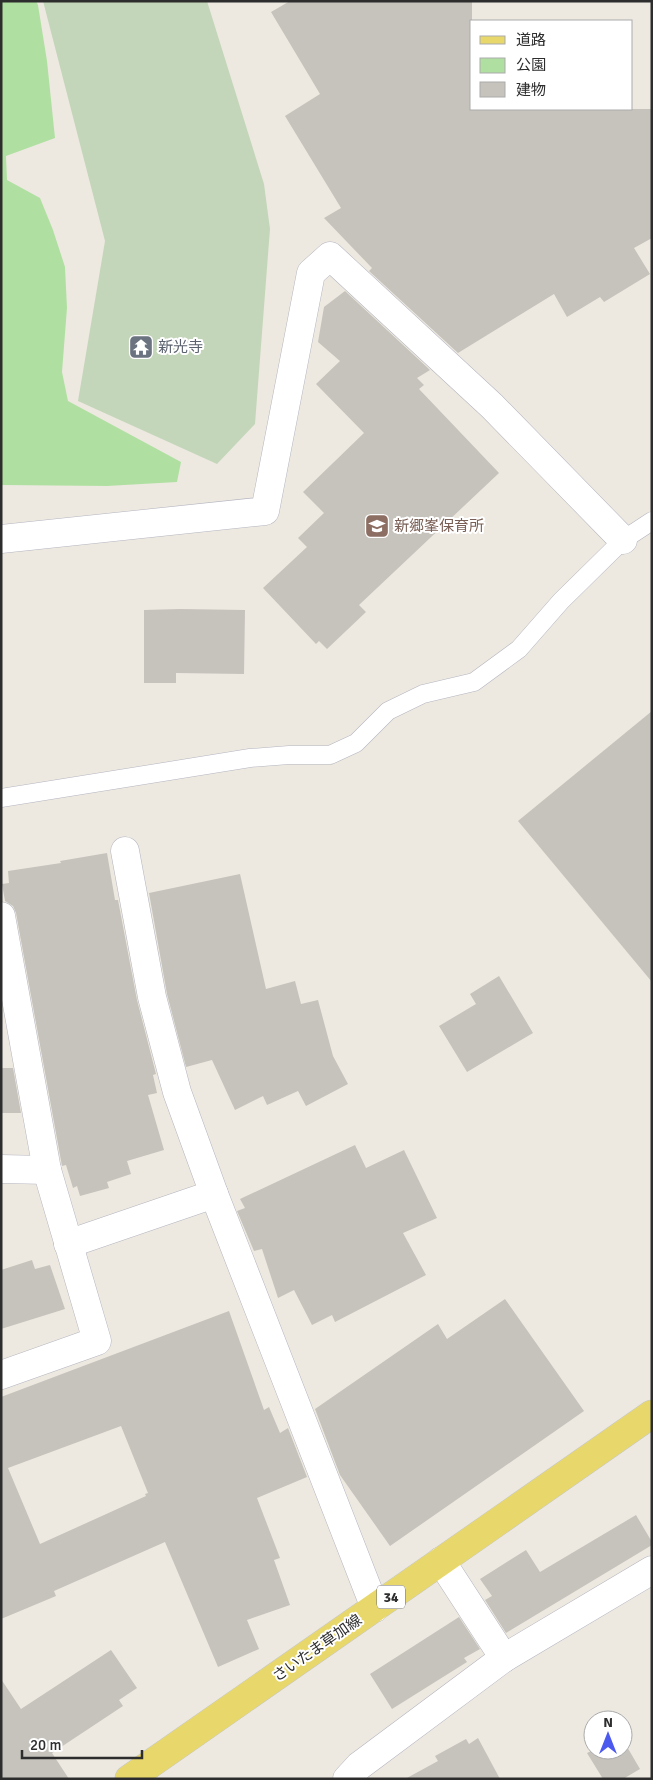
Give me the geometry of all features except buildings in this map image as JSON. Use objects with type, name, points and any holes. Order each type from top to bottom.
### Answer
[{"type":"main road","name":"さいたま草加線","points":[[129,1779],[652,1414]]},
{"type":"street","points":[[1,539],[265,512],[311,273],[330,256],[492,406],[623,540]]},
{"type":"street","points":[[125,850],[152,997],[174,1083],[214,1194],[375,1608]]},
{"type":"street","points":[[1,916],[47,1170],[97,1341],[1,1375]]},
{"type":"street","points":[[1,1169],[47,1170]]},
{"type":"street","points":[[68,1244],[214,1194]]},
{"type":"street","points":[[441,1561],[504,1658]]},
{"type":"street","points":[[347,1779],[359,1766],[504,1658],[652,1570]]},
{"type":"lane","points":[[1,798],[250,758],[289,755],[330,755],[356,743],[388,711],[423,694],[474,682],[519,649],[562,601],[623,540],[652,521]]},
{"type":"green space","points":[[1,1],[36,1],[38,5],[47,61],[55,138],[6,156],[7,180],[40,198],[65,267],[67,308],[62,372],[68,401],[181,462],[177,482],[107,486],[1,485]]},
{"type":"green space","points":[[43,1],[207,1],[264,184],[270,229],[255,424],[217,464],[78,401],[105,241]]},
{"type":"place","name":"新光寺","points":[[141,347]]},
{"type":"place","name":"新郷峯保育所","points":[[377,526]]}]
